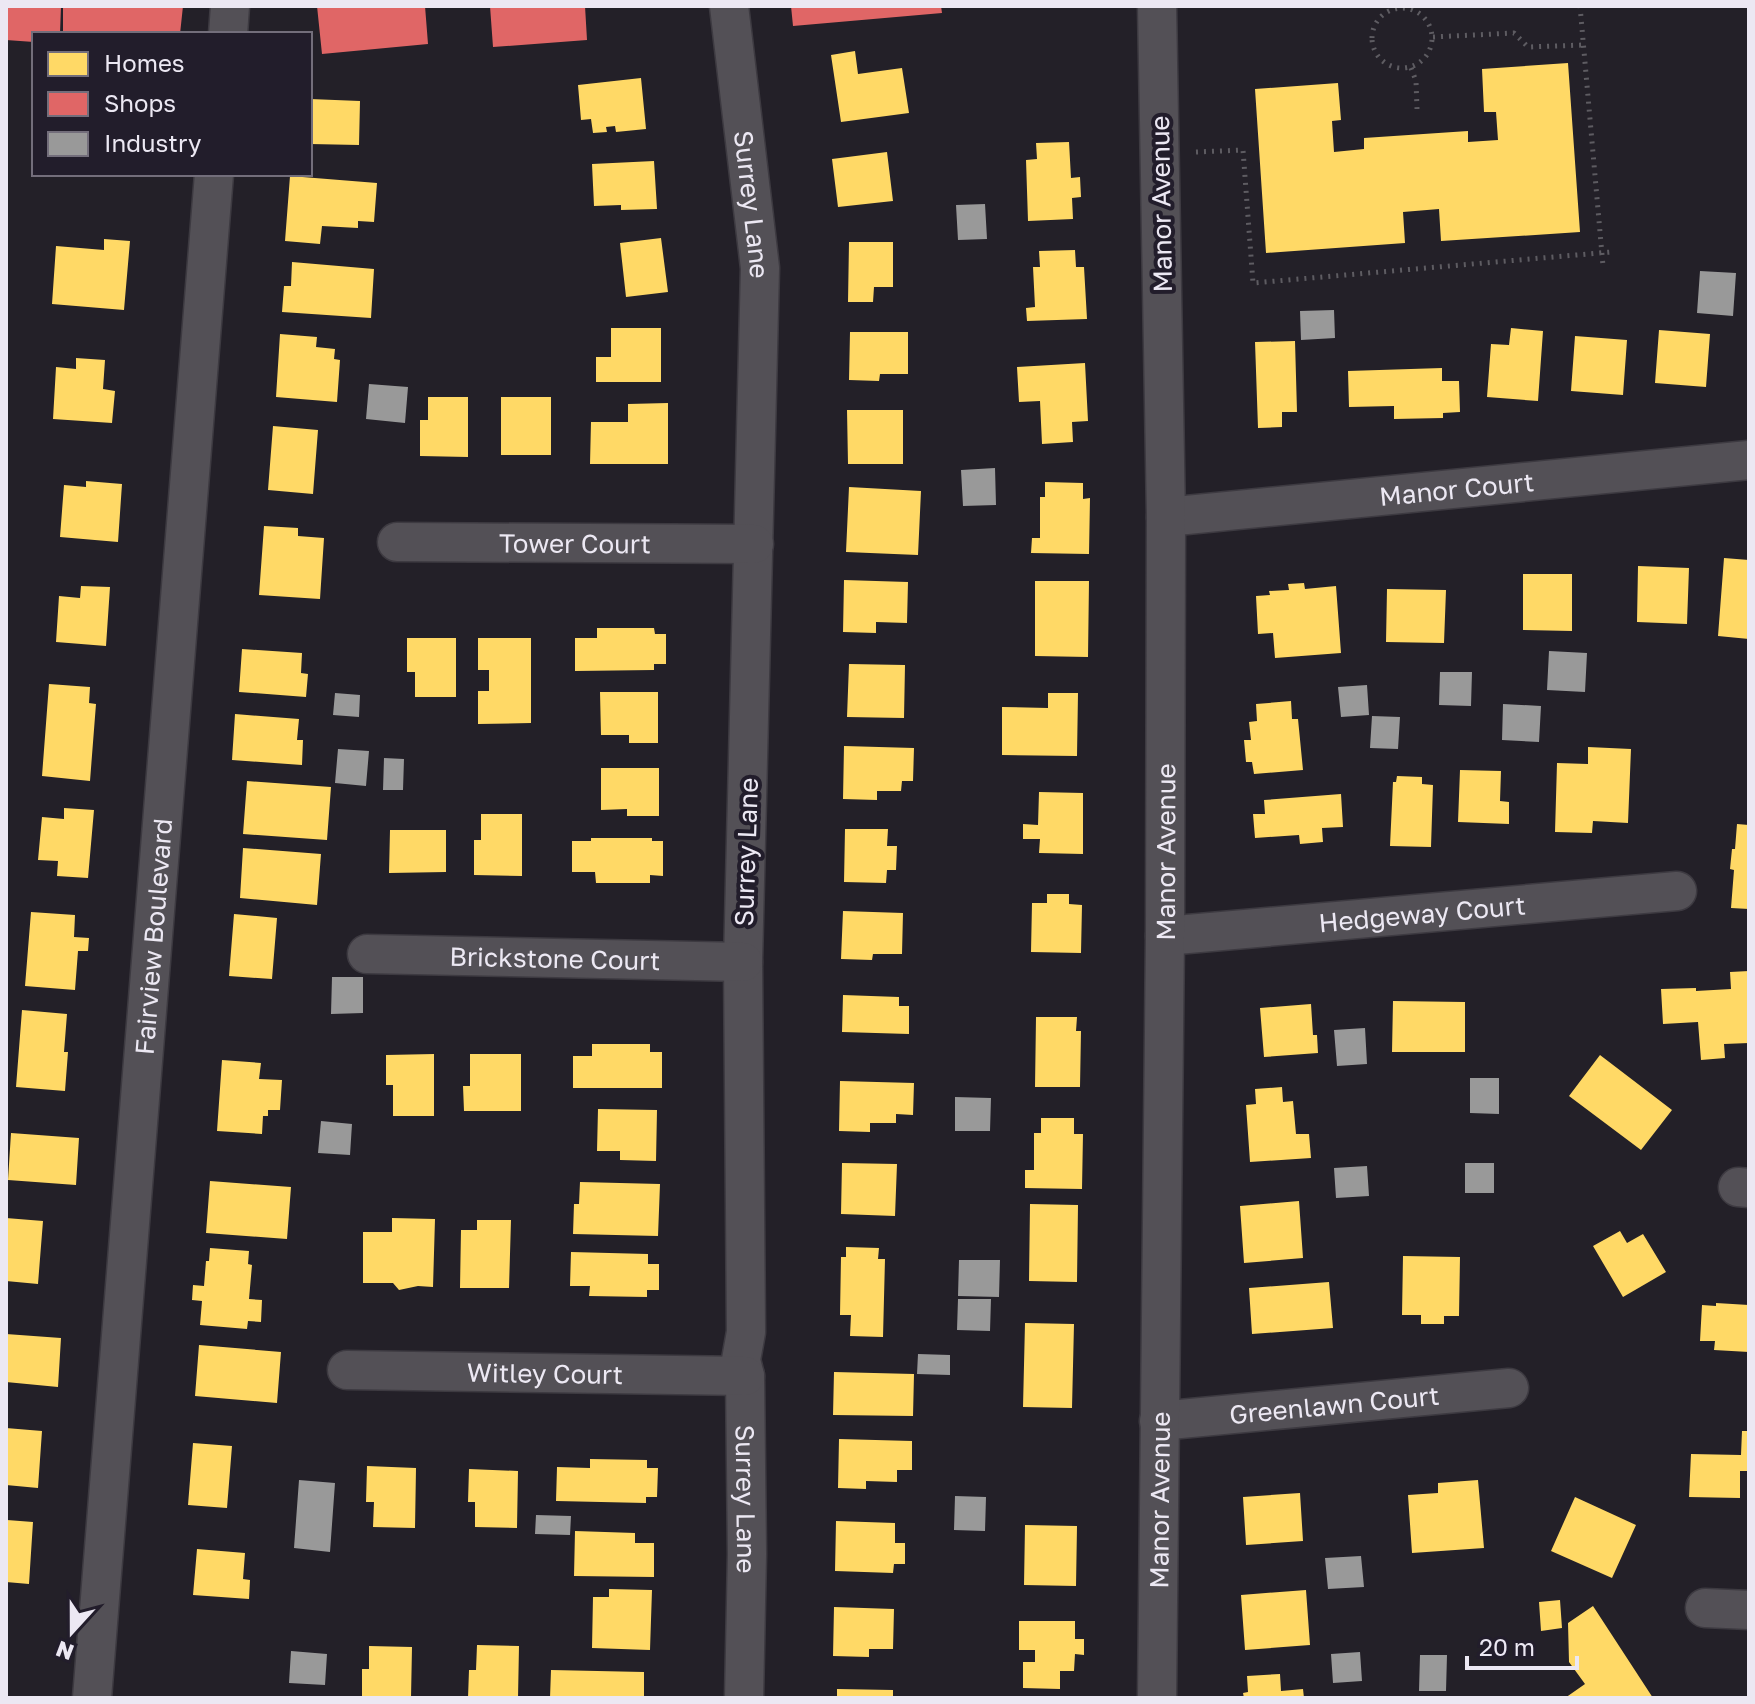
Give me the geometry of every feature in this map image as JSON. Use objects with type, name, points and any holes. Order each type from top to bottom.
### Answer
[{"type":"street","points":[[228,32],[230,6]]},
{"type":"street","name":"Surrey Lane","points":[[729,6],[760,268],[743,962],[746,1332],[741,1360],[745,1376],[747,1554],[744,1698]]},
{"type":"street","name":"Manor Avenue","points":[[1157,6],[1166,517],[1157,1698]]},
{"type":"street","name":"Fairview Boulevard","points":[[92,1698],[214,176]]},
{"type":"street","name":"Manor Court","points":[[1166,517],[1749,460]]},
{"type":"street","name":"Tower Court","points":[[397,542],[754,544]]},
{"type":"street","name":"Hedgeway Court","points":[[1165,936],[1677,891]]},
{"type":"street","name":"Brickstone Court","points":[[367,954],[743,962]]},
{"type":"street","name":"Witley Court","points":[[347,1370],[745,1376]]},
{"type":"street","name":"Greenlawn Court","points":[[1159,1421],[1509,1388]]},
{"type":"street","points":[[1705,1608],[1749,1610]]},
{"type":"path","points":[[1580,6],[1603,266]]},
{"type":"path","points":[[1394,8],[1418,12],[1426,18],[1431,28],[1432,47],[1428,56],[1411,68],[1391,67],[1376,54],[1372,45],[1375,25],[1394,8]]},
{"type":"path","points":[[1433,37],[1514,33],[1528,47],[1583,45]]},
{"type":"path","points":[[1411,68],[1416,81],[1417,109]]},
{"type":"path","points":[[1196,152],[1243,150],[1253,283],[1611,252]]},
{"type":"building: Homes","points":[[855,51],[858,74],[902,68],[909,113],[841,122],[831,55]]},
{"type":"building: Homes","points":[[1568,63],[1580,232],[1441,241],[1439,209],[1403,212],[1405,243],[1266,253],[1255,89],[1338,83],[1341,120],[1332,121],[1334,152],[1364,149],[1364,138],[1468,131],[1468,142],[1498,140],[1496,112],[1484,112],[1482,69]]},
{"type":"building: Homes","points":[[641,78],[646,129],[616,132],[615,126],[606,127],[607,132],[593,133],[591,119],[581,120],[578,85]]},
{"type":"building: Homes","points":[[312,99],[360,101],[359,145],[312,144]]},
{"type":"building: Homes","points":[[1069,142],[1071,178],[1080,177],[1081,197],[1072,198],[1073,219],[1028,221],[1026,160],[1037,159],[1036,143]]},
{"type":"building: Homes","points":[[887,152],[893,201],[838,207],[832,159]]},
{"type":"building: Homes","points":[[654,161],[657,209],[621,210],[621,205],[594,206],[592,164]]},
{"type":"building: Homes","points":[[290,176],[377,183],[374,222],[358,221],[358,228],[322,226],[320,244],[285,241]]},
{"type":"building: Homes","points":[[661,238],[668,292],[626,297],[620,243]]},
{"type":"building: Homes","points":[[104,239],[130,241],[124,310],[52,304],[56,246],[104,250]]},
{"type":"building: Homes","points":[[849,242],[893,242],[893,287],[874,287],[873,302],[848,302]]},
{"type":"building: Homes","points":[[1075,250],[1076,267],[1084,267],[1087,319],[1027,321],[1026,308],[1035,307],[1033,267],[1040,267],[1039,251]]},
{"type":"building: Homes","points":[[292,262],[374,269],[371,318],[282,312],[284,286],[291,286]]},
{"type":"building: Homes","points":[[611,328],[661,328],[661,382],[596,382],[596,357],[611,357]]},
{"type":"building: Homes","points":[[1511,328],[1543,331],[1538,401],[1487,397],[1491,344],[1509,345]]},
{"type":"building: Homes","points":[[1659,330],[1710,334],[1706,387],[1655,383]]},
{"type":"building: Homes","points":[[850,332],[908,332],[908,374],[880,374],[879,381],[849,380]]},
{"type":"building: Homes","points":[[280,334],[317,337],[316,347],[335,349],[334,359],[340,360],[337,402],[276,397]]},
{"type":"building: Homes","points":[[1575,336],[1627,340],[1623,395],[1571,391]]},
{"type":"building: Homes","points":[[1295,341],[1297,412],[1282,412],[1282,427],[1258,428],[1255,342]]},
{"type":"building: Homes","points":[[76,358],[105,360],[103,389],[115,391],[112,423],[53,419],[56,367],[76,369]]},
{"type":"building: Homes","points":[[1085,363],[1088,421],[1072,422],[1073,442],[1042,444],[1040,401],[1019,402],[1017,367]]},
{"type":"building: Homes","points":[[1442,368],[1442,381],[1459,381],[1460,412],[1443,413],[1443,418],[1394,419],[1394,406],[1349,407],[1348,371]]},
{"type":"building: Homes","points":[[428,397],[468,397],[468,457],[420,456],[420,420],[428,420]]},
{"type":"building: Homes","points":[[501,397],[551,397],[551,455],[501,455]]},
{"type":"building: Homes","points":[[668,403],[668,464],[590,464],[591,422],[628,422],[628,404]]},
{"type":"building: Homes","points":[[847,410],[903,410],[903,464],[848,464]]},
{"type":"building: Homes","points":[[273,426],[318,430],[313,494],[268,490]]},
{"type":"building: Homes","points":[[86,481],[122,484],[118,542],[60,537],[64,485],[86,487]]},
{"type":"building: Homes","points":[[1045,482],[1083,483],[1083,499],[1090,498],[1089,554],[1031,553],[1032,538],[1040,538],[1040,497],[1045,497]]},
{"type":"building: Homes","points":[[849,487],[921,491],[918,555],[846,552]]},
{"type":"building: Homes","points":[[264,526],[298,528],[298,536],[324,538],[320,599],[259,595]]},
{"type":"building: Homes","points":[[1724,558],[1749,560],[1749,639],[1718,636]]},
{"type":"building: Homes","points":[[1638,566],[1689,568],[1687,624],[1637,622]]},
{"type":"building: Homes","points":[[1523,574],[1572,574],[1572,631],[1523,630]]},
{"type":"building: Homes","points":[[844,580],[908,582],[907,623],[876,622],[876,633],[843,632]]},
{"type":"building: Homes","points":[[1035,581],[1089,581],[1088,657],[1035,656]]},
{"type":"building: Homes","points":[[1304,583],[1305,589],[1336,586],[1341,653],[1275,658],[1273,633],[1258,634],[1256,596],[1270,595],[1269,591],[1289,590],[1288,584]]},
{"type":"building: Homes","points":[[81,586],[110,587],[106,646],[56,642],[59,596],[80,598]]},
{"type":"building: Homes","points":[[1387,589],[1446,590],[1444,643],[1386,642]]},
{"type":"building: Homes","points":[[597,628],[654,628],[655,634],[666,634],[666,664],[654,664],[654,670],[575,671],[575,638],[597,638]]},
{"type":"building: Homes","points":[[407,638],[456,638],[456,697],[415,697],[415,672],[407,672]]},
{"type":"building: Homes","points":[[478,638],[531,638],[531,723],[478,724],[478,691],[489,691],[489,670],[478,670]]},
{"type":"building: Homes","points":[[242,649],[302,653],[301,673],[308,674],[306,697],[239,692]]},
{"type":"building: Homes","points":[[849,664],[905,665],[904,718],[847,717]]},
{"type":"building: Homes","points":[[49,684],[90,687],[89,703],[96,704],[90,781],[42,776]]},
{"type":"building: Homes","points":[[600,692],[658,692],[658,743],[629,743],[629,735],[601,735]]},
{"type":"building: Homes","points":[[1048,693],[1078,693],[1077,756],[1002,755],[1002,707],[1048,708]]},
{"type":"building: Homes","points":[[1291,701],[1292,719],[1298,719],[1303,770],[1254,774],[1252,762],[1246,762],[1244,740],[1251,740],[1249,722],[1257,721],[1256,704]]},
{"type":"building: Homes","points":[[235,714],[299,719],[297,740],[303,740],[302,765],[232,760]]},
{"type":"building: Homes","points":[[844,746],[914,748],[913,781],[902,781],[901,791],[877,791],[877,800],[843,799]]},
{"type":"building: Homes","points":[[1588,747],[1631,749],[1628,823],[1593,821],[1592,833],[1555,832],[1557,763],[1588,764]]},
{"type":"building: Homes","points":[[601,768],[659,768],[659,816],[627,816],[627,809],[601,810]]},
{"type":"building: Homes","points":[[1460,770],[1501,771],[1500,801],[1509,802],[1509,824],[1458,822]]},
{"type":"building: Homes","points":[[1397,776],[1422,777],[1422,784],[1433,785],[1431,847],[1390,846],[1393,782],[1396,782]]},
{"type":"building: Homes","points":[[247,781],[331,787],[327,840],[243,834]]},
{"type":"building: Homes","points":[[1039,792],[1083,793],[1083,854],[1039,853],[1040,839],[1023,839],[1023,824],[1038,825]]},
{"type":"building: Homes","points":[[1341,794],[1343,827],[1322,828],[1323,842],[1300,844],[1299,835],[1255,838],[1253,814],[1265,814],[1264,800]]},
{"type":"building: Homes","points":[[64,808],[94,810],[88,878],[57,876],[58,861],[38,860],[42,817],[64,819]]},
{"type":"building: Homes","points":[[481,814],[522,814],[522,876],[474,875],[474,840],[481,840]]},
{"type":"building: Homes","points":[[1737,824],[1749,825],[1749,909],[1731,908],[1734,870],[1730,869]]},
{"type":"building: Homes","points":[[845,829],[888,829],[887,846],[897,846],[896,870],[887,870],[886,883],[844,882]]},
{"type":"building: Homes","points":[[390,830],[446,830],[446,872],[389,873]]},
{"type":"building: Homes","points":[[591,838],[652,838],[652,841],[663,841],[663,876],[650,875],[650,883],[596,883],[595,872],[572,872],[572,841],[591,841]]},
{"type":"building: Homes","points":[[243,848],[321,854],[317,905],[240,898]]},
{"type":"building: Homes","points":[[1047,894],[1069,894],[1069,904],[1082,905],[1081,953],[1031,952],[1032,903],[1047,903]]},
{"type":"building: Homes","points":[[843,911],[903,913],[902,954],[873,954],[872,960],[841,959]]},
{"type":"building: Homes","points":[[31,912],[75,915],[74,937],[89,938],[88,951],[78,951],[75,990],[25,986]]},
{"type":"building: Homes","points":[[234,914],[277,918],[272,979],[229,976]]},
{"type":"building: Homes","points":[[1749,971],[1749,1043],[1724,1044],[1725,1058],[1701,1060],[1698,1022],[1663,1024],[1661,989],[1731,989],[1730,972]]},
{"type":"building: Homes","points":[[843,995],[899,997],[899,1006],[909,1006],[909,1034],[842,1032]]},
{"type":"building: Homes","points":[[1393,1001],[1465,1002],[1465,1052],[1392,1052]]},
{"type":"building: Homes","points":[[1311,1004],[1313,1035],[1317,1035],[1318,1053],[1264,1057],[1260,1008]]},
{"type":"building: Homes","points":[[22,1010],[67,1014],[65,1091],[16,1087]]},
{"type":"building: Homes","points":[[1036,1017],[1077,1017],[1076,1031],[1081,1031],[1080,1087],[1035,1087]]},
{"type":"building: Homes","points":[[592,1044],[650,1044],[650,1052],[662,1052],[662,1088],[573,1088],[573,1056],[592,1056]]},
{"type":"building: Homes","points":[[434,1054],[434,1116],[393,1116],[393,1085],[386,1085],[386,1055]]},
{"type":"building: Homes","points":[[470,1054],[521,1054],[521,1111],[464,1111],[463,1086],[470,1086]]},
{"type":"building: Homes","points":[[1600,1055],[1672,1110],[1641,1150],[1569,1096]]},
{"type":"building: Homes","points":[[222,1060],[261,1063],[259,1079],[282,1080],[280,1110],[268,1110],[268,1116],[263,1116],[262,1134],[217,1131]]},
{"type":"building: Homes","points":[[840,1081],[914,1083],[913,1115],[896,1114],[896,1123],[870,1123],[870,1132],[839,1131]]},
{"type":"building: Homes","points":[[1282,1087],[1283,1102],[1293,1101],[1296,1134],[1309,1134],[1311,1158],[1250,1162],[1246,1105],[1256,1104],[1255,1089]]},
{"type":"building: Homes","points":[[598,1109],[657,1110],[656,1161],[620,1160],[620,1151],[597,1151]]},
{"type":"building: Homes","points":[[1041,1118],[1074,1118],[1074,1134],[1083,1134],[1082,1189],[1025,1188],[1025,1170],[1034,1170],[1034,1133],[1041,1133]]},
{"type":"building: Homes","points":[[11,1133],[79,1138],[76,1185],[8,1180]]},
{"type":"building: Homes","points":[[842,1163],[897,1164],[895,1216],[841,1214]]},
{"type":"building: Homes","points":[[210,1181],[291,1187],[287,1239],[206,1233]]},
{"type":"building: Homes","points":[[580,1182],[660,1184],[658,1236],[573,1234],[574,1204],[579,1204]]},
{"type":"building: Homes","points":[[1299,1201],[1303,1258],[1244,1263],[1240,1206]]},
{"type":"building: Homes","points":[[1030,1204],[1078,1205],[1077,1282],[1029,1281]]},
{"type":"building: Homes","points":[[6,1218],[43,1221],[38,1284],[6,1281]]},
{"type":"building: Homes","points":[[392,1218],[435,1219],[433,1287],[399,1290],[393,1283],[363,1283],[363,1232],[392,1232]]},
{"type":"building: Homes","points":[[477,1220],[511,1220],[509,1288],[460,1288],[461,1230],[477,1230]]},
{"type":"building: Homes","points":[[1620,1231],[1627,1243],[1643,1234],[1666,1272],[1623,1297],[1593,1246]]},
{"type":"building: Homes","points":[[846,1247],[879,1248],[878,1259],[885,1259],[883,1337],[850,1336],[851,1315],[840,1315],[841,1257],[846,1257]]},
{"type":"building: Homes","points":[[210,1248],[249,1251],[248,1264],[252,1265],[249,1299],[262,1300],[261,1322],[248,1321],[247,1329],[200,1325],[202,1301],[192,1300],[193,1285],[204,1286]]},
{"type":"building: Homes","points":[[571,1252],[648,1254],[648,1264],[659,1264],[659,1290],[647,1290],[647,1297],[589,1296],[590,1286],[570,1286]]},
{"type":"building: Homes","points":[[1403,1256],[1460,1257],[1459,1316],[1444,1316],[1444,1324],[1421,1324],[1421,1315],[1402,1315]]},
{"type":"building: Homes","points":[[1329,1282],[1333,1328],[1252,1334],[1249,1288]]},
{"type":"building: Homes","points":[[1716,1303],[1749,1305],[1749,1352],[1714,1350],[1715,1341],[1700,1341],[1702,1305],[1716,1306]]},
{"type":"building: Homes","points":[[1025,1323],[1074,1324],[1072,1408],[1023,1407]]},
{"type":"building: Homes","points":[[6,1334],[61,1338],[58,1387],[6,1382]]},
{"type":"building: Homes","points":[[199,1345],[281,1352],[277,1403],[195,1396]]},
{"type":"building: Homes","points":[[834,1372],[914,1374],[913,1416],[833,1415]]},
{"type":"building: Homes","points":[[6,1428],[42,1431],[38,1488],[6,1485]]},
{"type":"building: Homes","points":[[1742,1431],[1749,1431],[1749,1471],[1740,1471],[1740,1498],[1689,1497],[1691,1454],[1741,1455]]},
{"type":"building: Homes","points":[[839,1439],[912,1441],[912,1470],[897,1470],[897,1482],[866,1481],[866,1489],[838,1488]]},
{"type":"building: Homes","points":[[193,1443],[232,1446],[227,1508],[188,1505]]},
{"type":"building: Homes","points":[[590,1459],[647,1460],[647,1468],[658,1468],[657,1497],[646,1497],[646,1503],[556,1501],[557,1467],[590,1468]]},
{"type":"building: Homes","points":[[367,1466],[416,1468],[415,1528],[373,1527],[374,1502],[366,1502]]},
{"type":"building: Homes","points":[[469,1469],[518,1471],[517,1528],[475,1527],[475,1502],[468,1502]]},
{"type":"building: Homes","points":[[1478,1480],[1484,1548],[1412,1553],[1408,1495],[1438,1493],[1438,1483]]},
{"type":"building: Homes","points":[[1300,1493],[1303,1541],[1246,1545],[1243,1497]]},
{"type":"building: Homes","points":[[1575,1497],[1636,1525],[1612,1578],[1551,1551]]},
{"type":"building: Homes","points":[[7,1520],[33,1522],[29,1584],[6,1582]]},
{"type":"building: Homes","points":[[836,1521],[895,1523],[895,1543],[905,1543],[905,1564],[894,1564],[893,1573],[835,1571]]},
{"type":"building: Homes","points":[[1025,1525],[1077,1526],[1076,1586],[1024,1585]]},
{"type":"building: Homes","points":[[575,1531],[635,1533],[635,1543],[654,1543],[654,1577],[574,1576]]},
{"type":"building: Homes","points":[[197,1549],[245,1553],[243,1579],[250,1580],[249,1599],[193,1595]]},
{"type":"building: Homes","points":[[609,1589],[652,1590],[650,1650],[592,1648],[593,1597],[609,1597]]},
{"type":"building: Homes","points":[[1306,1590],[1310,1645],[1245,1650],[1241,1595]]},
{"type":"building: Homes","points":[[1560,1600],[1562,1628],[1541,1631],[1539,1602]]},
{"type":"building: Homes","points":[[1593,1606],[1653,1698],[1565,1698],[1585,1684],[1569,1662],[1568,1623]]},
{"type":"building: Homes","points":[[834,1607],[894,1609],[893,1649],[869,1649],[869,1657],[833,1656]]},
{"type":"building: Homes","points":[[1019,1621],[1075,1621],[1075,1639],[1084,1639],[1084,1655],[1075,1654],[1074,1671],[1060,1671],[1060,1689],[1023,1688],[1023,1662],[1035,1662],[1035,1650],[1019,1650]]},
{"type":"building: Homes","points":[[477,1645],[519,1646],[518,1698],[468,1698],[469,1670],[476,1670]]},
{"type":"building: Homes","points":[[369,1646],[412,1647],[411,1698],[362,1698],[362,1669],[369,1669]]},
{"type":"building: Homes","points":[[551,1670],[644,1672],[644,1698],[550,1698]]},
{"type":"building: Homes","points":[[1280,1674],[1281,1691],[1303,1689],[1304,1698],[1244,1698],[1243,1693],[1248,1692],[1247,1676]]},
{"type":"building: Homes","points":[[837,1689],[893,1690],[893,1698],[837,1698]]},
{"type":"building: Shops","points":[[6,6],[61,6],[60,32],[32,32],[32,42],[6,40]]},
{"type":"building: Shops","points":[[63,6],[183,6],[180,32],[63,31]]},
{"type":"building: Shops","points":[[317,6],[425,6],[428,44],[322,54]]},
{"type":"building: Shops","points":[[490,6],[585,6],[587,40],[493,47]]},
{"type":"building: Shops","points":[[791,6],[941,6],[942,13],[793,26]]},
{"type":"building: Industry","points":[[985,204],[987,239],[958,240],[956,205]]},
{"type":"building: Industry","points":[[1700,271],[1736,273],[1733,316],[1697,313]]},
{"type":"building: Industry","points":[[1334,310],[1335,338],[1301,340],[1300,311]]},
{"type":"building: Industry","points":[[369,384],[408,387],[405,423],[366,419]]},
{"type":"building: Industry","points":[[995,468],[996,505],[963,506],[961,470]]},
{"type":"building: Industry","points":[[1549,651],[1587,653],[1585,692],[1547,690]]},
{"type":"building: Industry","points":[[1440,672],[1472,672],[1471,706],[1439,705]]},
{"type":"building: Industry","points":[[1367,685],[1369,715],[1341,717],[1338,687]]},
{"type":"building: Industry","points":[[335,693],[360,695],[359,717],[333,715]]},
{"type":"building: Industry","points":[[1503,704],[1541,706],[1539,742],[1502,740]]},
{"type":"building: Industry","points":[[1372,716],[1400,717],[1398,749],[1370,748]]},
{"type":"building: Industry","points":[[338,749],[369,751],[366,786],[335,783]]},
{"type":"building: Industry","points":[[384,758],[404,759],[403,790],[383,790]]},
{"type":"building: Industry","points":[[332,977],[363,977],[363,1013],[331,1014]]},
{"type":"building: Industry","points":[[1365,1028],[1367,1064],[1337,1066],[1334,1030]]},
{"type":"building: Industry","points":[[1470,1078],[1499,1078],[1499,1114],[1470,1113]]},
{"type":"building: Industry","points":[[955,1097],[991,1098],[990,1131],[955,1131]]},
{"type":"building: Industry","points":[[321,1121],[352,1124],[350,1155],[318,1153]]},
{"type":"building: Industry","points":[[1465,1163],[1494,1163],[1494,1193],[1465,1193]]},
{"type":"building: Industry","points":[[1367,1166],[1369,1196],[1336,1198],[1334,1168]]},
{"type":"building: Industry","points":[[959,1260],[1000,1260],[999,1297],[958,1296]]},
{"type":"building: Industry","points":[[958,1299],[991,1299],[990,1331],[957,1330]]},
{"type":"building: Industry","points":[[918,1354],[950,1355],[950,1375],[917,1374]]},
{"type":"building: Industry","points":[[299,1480],[335,1483],[330,1552],[294,1548]]},
{"type":"building: Industry","points":[[955,1496],[986,1497],[985,1531],[954,1530]]},
{"type":"building: Industry","points":[[536,1515],[571,1516],[570,1535],[535,1534]]},
{"type":"building: Industry","points":[[1361,1556],[1364,1587],[1328,1589],[1325,1558]]},
{"type":"building: Industry","points":[[291,1651],[327,1654],[325,1685],[289,1683]]},
{"type":"building: Industry","points":[[1360,1652],[1362,1681],[1333,1683],[1331,1654]]},
{"type":"building: Industry","points":[[1420,1655],[1447,1655],[1446,1691],[1419,1691]]}]
